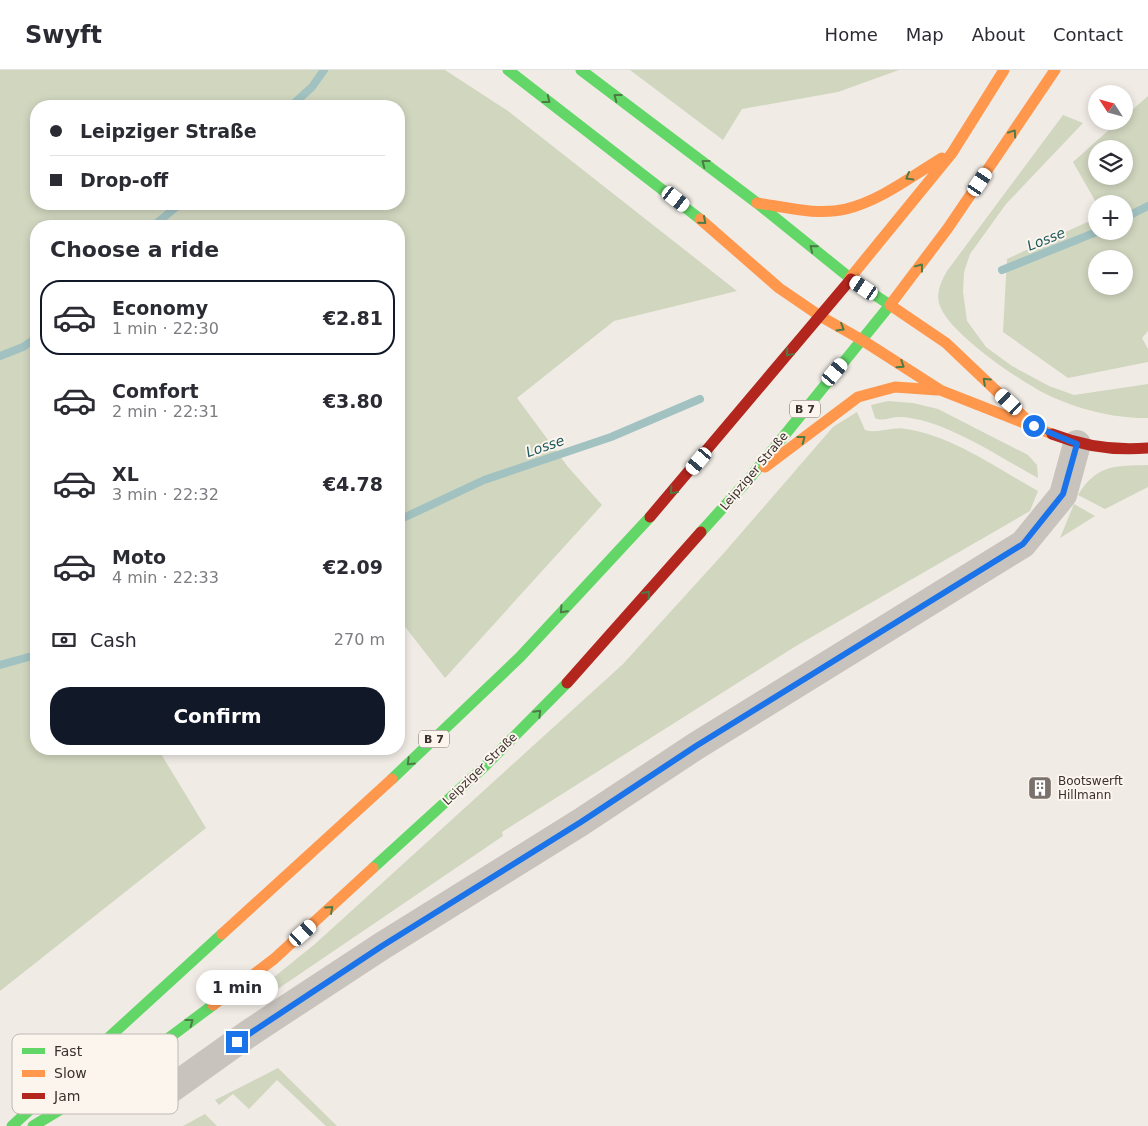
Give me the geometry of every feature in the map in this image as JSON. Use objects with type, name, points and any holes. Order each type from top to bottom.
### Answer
[{"type":"main road","points":[[508,70],[691,210],[779,288],[820,316],[862,340],[940,390],[1077,444],[1127,450],[1148,448]]},
{"type":"main road","points":[[581,70],[757,203],[851,279],[946,343],[1034,426]]},
{"type":"main road","name":"B 7","points":[[113,1034],[379,792],[520,656],[674,490],[851,279],[952,152],[1004,70]]},
{"type":"main road","name":"B 7","points":[[890,306],[948,228],[1056,70]]},
{"type":"main road","points":[[757,203],[828,211],[846,209],[879,194],[952,152]]},
{"type":"main road","name":"Leipziger Straße","points":[[174,1034],[274,959],[390,855],[485,766],[561,690],[749,479],[890,306]]},
{"type":"main road","points":[[749,479],[858,397],[895,387],[940,390]]},
{"type":"main road","name":"B 7","points":[[12,1126],[25,1114]]},
{"type":"main road","name":"Leipziger Straße","points":[[33,1126],[53,1114]]},
{"type":"street","points":[[178,1084],[251,1032],[382,946],[581,822],[696,746],[1023,544],[1063,494],[1077,444]]},
{"type":"green space","points":[[0,70],[445,70],[508,111],[737,291],[614,321],[517,398],[568,467],[602,505],[445,678],[405,627],[405,220],[30,220],[30,755],[162,755],[206,828],[0,991]]},
{"type":"green space","points":[[630,70],[899,70],[838,92],[742,109],[723,140]]},
{"type":"green space","points":[[1148,96],[1148,331],[1142,338],[1148,349],[1148,362],[1068,378],[1003,332],[1007,259],[1088,222],[1088,240],[1133,240],[1133,195],[1092,195],[1073,162],[1088,149],[1088,185],[1133,185],[1133,140],[1098,140],[1109,130],[1133,130],[1133,109]]},
{"type":"green space","points":[[1063,115],[1083,123],[1006,204],[970,254],[964,272],[963,292],[967,321],[986,347],[1012,366],[1049,386],[1074,395],[1148,384],[1148,418],[1123,417],[1084,409],[1036,389],[1003,368],[969,341],[955,328],[939,303],[941,282],[947,271]]},
{"type":"green space","points":[[888,401],[913,403],[938,409],[1028,455],[1037,465],[1038,478],[970,440],[942,427],[909,418],[898,417],[881,420],[875,418],[871,405]]},
{"type":"green space","points":[[857,412],[865,430],[875,431],[901,428],[923,433],[941,438],[990,463],[1038,491],[1030,511],[796,646],[502,832],[503,836],[263,999],[251,1002],[248,998],[315,944],[623,664],[723,554],[833,427]]},
{"type":"green space","points":[[1148,465],[1148,487],[1105,509],[1078,495],[1092,477],[1100,472],[1116,467]]},
{"type":"green space","points":[[1074,504],[1095,516],[1060,538]]},
{"type":"green space","points":[[278,1068],[337,1126],[326,1126],[277,1080],[249,1109],[233,1094],[219,1105],[215,1100]]},
{"type":"green space","points":[[205,1114],[217,1126],[183,1126]]},
{"type":"waterway","points":[[298,100],[312,87],[324,70]]},
{"type":"waterway","name":"Losse","points":[[1133,214],[1148,206]]},
{"type":"waterway","points":[[160,220],[173,210]]},
{"type":"waterway","name":"Losse","points":[[1002,270],[1088,235]]},
{"type":"waterway","points":[[0,356],[30,342]]},
{"type":"waterway","name":"Losse","points":[[405,517],[484,480],[611,437],[700,399]]},
{"type":"waterway","name":"Losse","points":[[0,665],[30,657]]},
{"type":"traffic: fast","points":[[508,70],[700,219]]},
{"type":"traffic: fast","points":[[581,70],[757,203],[850,278]]},
{"type":"traffic: fast","points":[[701,532],[749,479],[890,305],[861,286]]},
{"type":"traffic: fast","points":[[392,779],[520,657],[650,517]]},
{"type":"traffic: fast","points":[[373,868],[485,766],[567,683]]},
{"type":"traffic: fast","points":[[113,1034],[222,934]]},
{"type":"traffic: fast","points":[[174,1034],[213,1005]]},
{"type":"traffic: fast","points":[[12,1126],[25,1114]]},
{"type":"traffic: fast","points":[[33,1126],[53,1114]]},
{"type":"traffic: slow","points":[[850,278],[952,153],[1004,70]]},
{"type":"traffic: slow","points":[[890,305],[948,228],[1055,70]]},
{"type":"traffic: slow","points":[[757,203],[790,209],[824,212],[846,209],[883,194],[942,158]]},
{"type":"traffic: slow","points":[[700,219],[779,288],[820,316]]},
{"type":"traffic: slow","points":[[890,305],[946,343],[1024,417]]},
{"type":"traffic: slow","points":[[820,316],[862,340]]},
{"type":"traffic: slow","points":[[862,340],[940,390],[1052,434]]},
{"type":"traffic: slow","points":[[765,467],[858,397],[895,387],[937,390]]},
{"type":"traffic: slow","points":[[222,934],[392,779]]},
{"type":"traffic: slow","points":[[213,1005],[274,959],[373,868]]},
{"type":"traffic: jam","points":[[650,517],[851,279],[861,286]]},
{"type":"traffic: jam","points":[[1052,434],[1075,442],[1099,447],[1123,449],[1148,448]]},
{"type":"traffic: jam","points":[[567,683],[701,532]]},
{"type":"place","name":"Bootswerft Hillmann","points":[[1040,788]]},
{"type":"route","points":[[237,1042],[382,946],[581,822],[696,746],[1023,544],[1063,494],[1077,444],[1034,426]]}]
